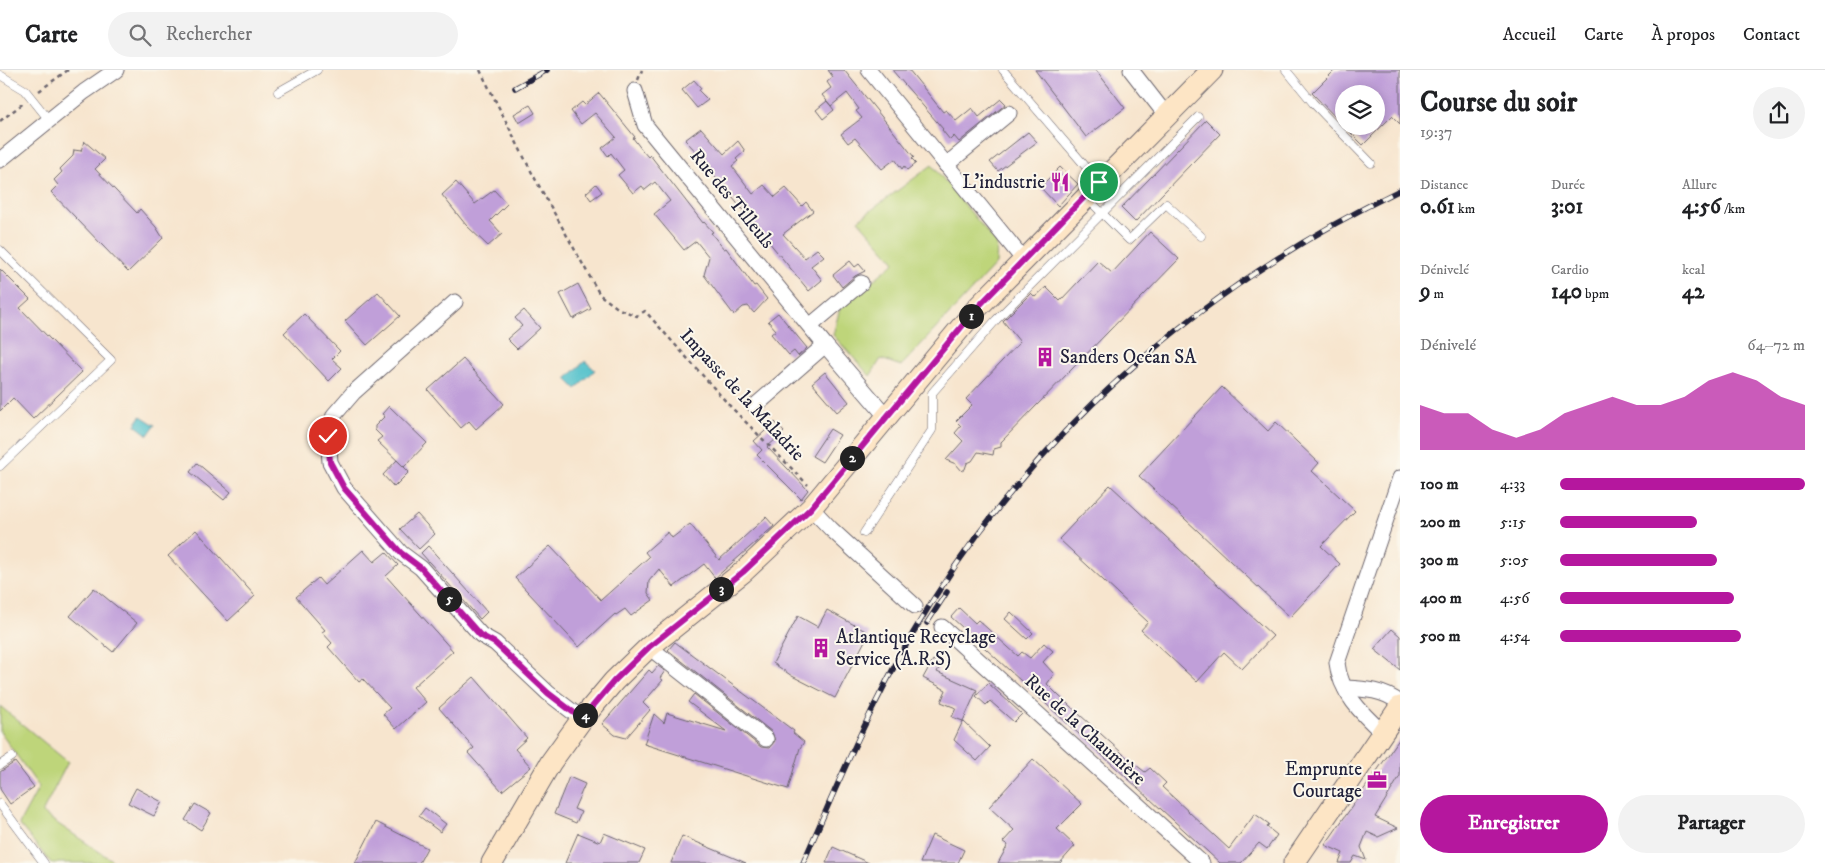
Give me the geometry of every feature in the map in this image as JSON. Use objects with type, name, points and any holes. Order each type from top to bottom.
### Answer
[{"type":"street","points":[[0,160],[49,120],[116,70]]},
{"type":"street","points":[[869,70],[1023,259]]},
{"type":"street","points":[[1131,70],[1166,115]]},
{"type":"street","points":[[492,863],[551,762],[582,719],[614,681],[649,647],[743,572],[815,503],[886,416],[928,382],[978,307],[1092,189],[1212,70]]},
{"type":"street","name":"Rue des Tilleuls","points":[[635,91],[646,125],[825,346],[886,416]]},
{"type":"street","points":[[946,165],[1009,113]]},
{"type":"street","points":[[810,326],[861,283]]},
{"type":"street","points":[[455,302],[353,393],[334,415],[328,436],[330,462],[344,488],[401,553],[421,568],[480,635],[495,643],[548,693],[582,719]]},
{"type":"street","points":[[755,406],[825,346]]},
{"type":"street","points":[[1382,732],[1350,699],[1338,671],[1339,654],[1400,478]]},
{"type":"street","points":[[815,503],[831,530],[915,606]]},
{"type":"street","name":"Rue de la Chaumière","points":[[942,628],[1202,863]]},
{"type":"street","points":[[649,647],[766,739]]},
{"type":"street","points":[[1345,688],[1375,691],[1391,696],[1400,703]]},
{"type":"street","points":[[1294,863],[1400,706]]},
{"type":"lane","points":[[278,92],[317,70]]},
{"type":"lane","points":[[1003,70],[1092,189],[1102,213],[1129,240],[1166,204],[1201,236]]},
{"type":"lane","points":[[1286,70],[1314,103],[1371,163]]},
{"type":"lane","points":[[0,75],[25,90],[49,120]]},
{"type":"lane","points":[[864,533],[932,430],[932,392],[928,382],[996,320],[1198,117]]},
{"type":"lane","points":[[0,250],[111,360],[0,466]]},
{"type":"lane","points":[[0,765],[12,757]]},
{"type":"lane","points":[[0,804],[44,863]]},
{"type":"path","name":"Impasse de la Maladrie","points":[[480,70],[532,175],[600,295],[619,309],[637,316],[645,311],[815,503]]},
{"type":"green space","points":[[932,165],[997,244],[996,264],[901,366],[881,359],[870,376],[833,335],[840,308],[895,262],[858,220]]},
{"type":"green space","points":[[0,706],[68,762],[42,813],[116,863],[51,863],[19,824],[39,787],[0,732]]},
{"type":"water","points":[[585,361],[595,370],[576,389],[566,379]]},
{"type":"water","points":[[141,416],[155,425],[148,435],[135,425]]},
{"type":"building","points":[[828,70],[844,70],[914,157],[912,159],[916,163],[907,170],[904,166],[902,169],[895,159],[882,169],[855,138],[848,143],[841,134],[862,118],[856,111],[859,109],[847,93],[831,106],[822,95],[831,88],[827,82],[833,77]]},
{"type":"building","points":[[892,70],[909,70],[943,112],[946,110],[956,121],[972,108],[979,117],[1001,99],[1006,104],[959,142],[954,136],[950,140],[943,129]]},
{"type":"building","points":[[1035,70],[1096,70],[1125,108],[1086,137]]},
{"type":"building","points":[[1335,70],[1400,70],[1400,124],[1392,116],[1385,123],[1385,85],[1335,85],[1335,117],[1312,93]]},
{"type":"building","points":[[694,80],[701,88],[699,91],[708,100],[697,108],[682,90]]},
{"type":"building","points":[[599,93],[635,137],[633,138],[642,150],[648,157],[650,155],[703,223],[713,232],[711,233],[724,249],[726,248],[754,286],[756,285],[767,299],[754,313],[748,306],[743,307],[734,315],[704,275],[709,257],[696,241],[684,250],[654,214],[670,201],[655,182],[645,190],[642,186],[633,193],[618,175],[624,170],[611,153],[608,156],[602,148],[616,137],[595,113],[581,124],[571,111],[582,102],[585,105]]},
{"type":"building","points":[[827,101],[834,110],[823,119],[816,110]]},
{"type":"building","points":[[530,105],[535,113],[519,123],[514,114]]},
{"type":"building","points":[[1206,120],[1220,134],[1135,222],[1121,208]]},
{"type":"building","points":[[701,128],[724,154],[738,141],[745,151],[736,159],[738,161],[732,166],[753,194],[764,185],[775,197],[786,188],[802,206],[806,202],[813,211],[783,234],[805,258],[817,249],[824,256],[811,266],[822,280],[809,291],[732,197],[722,181],[720,183],[709,169],[711,168],[707,163],[685,140]]},
{"type":"building","points":[[1028,132],[1037,142],[998,171],[990,162]]},
{"type":"building","points":[[1353,135],[1373,135],[1363,145]]},
{"type":"building","points":[[84,141],[105,159],[95,169],[137,213],[140,209],[163,238],[128,272],[51,192],[58,185],[54,180],[62,172],[60,169],[73,156],[74,150],[81,151]]},
{"type":"building","name":"L'industrie","points":[[1060,167],[1078,184],[1058,206],[1040,187]]},
{"type":"building","points":[[456,182],[475,204],[494,190],[507,204],[490,221],[502,234],[488,246],[466,225],[442,195]]},
{"type":"building","points":[[596,184],[602,192],[591,200],[586,193]]},
{"type":"building","name":"Sanders Océan SA","points":[[1150,232],[1179,259],[1001,442],[1001,447],[994,449],[993,455],[978,452],[962,471],[956,464],[946,460],[963,441],[955,433],[961,426],[956,421],[972,405],[966,399],[1020,342],[1003,321],[1031,293],[1035,297],[1046,287],[1060,301],[1098,261],[1112,273]]},
{"type":"building","points":[[850,261],[855,267],[859,264],[865,271],[855,276],[842,287],[833,275]]},
{"type":"building","points":[[0,269],[30,299],[20,308],[82,372],[33,419],[13,398],[0,411]]},
{"type":"building","points":[[578,284],[591,309],[573,319],[560,294]]},
{"type":"building","points":[[378,292],[400,316],[367,345],[345,321]]},
{"type":"building","points":[[524,310],[540,328],[517,349],[507,339],[522,326],[515,318]]},
{"type":"building","points":[[778,313],[807,348],[798,356],[794,351],[789,355],[771,334],[776,330],[768,321]]},
{"type":"building","points":[[304,314],[340,351],[332,359],[342,368],[329,381],[284,333]]},
{"type":"building","points":[[463,359],[504,404],[476,429],[469,421],[461,428],[428,390]]},
{"type":"building","points":[[825,372],[849,402],[837,412],[812,383]]},
{"type":"building","points":[[1222,387],[1268,431],[1276,422],[1319,463],[1312,471],[1355,511],[1321,546],[1340,564],[1290,617],[1139,476]]},
{"type":"building","points":[[389,406],[427,443],[404,467],[377,441],[382,437],[375,430],[375,426],[385,416],[382,414]]},
{"type":"building","points":[[775,422],[784,432],[767,447],[808,490],[801,499],[757,455],[762,450],[754,441]]},
{"type":"building","points":[[830,429],[840,435],[822,462],[812,456]]},
{"type":"building","points":[[397,460],[409,472],[394,487],[383,475]]},
{"type":"building","points":[[197,463],[231,492],[224,500],[190,472]]},
{"type":"building","points":[[1110,485],[1273,636],[1242,669],[1224,652],[1197,682],[1141,630],[1148,622],[1059,539]]},
{"type":"building","points":[[417,514],[435,534],[419,549],[400,529]]},
{"type":"building","points":[[766,517],[774,526],[715,578],[704,564],[674,587],[659,569],[649,581],[648,593],[653,600],[631,616],[625,609],[615,614],[579,647],[515,578],[550,546],[601,600],[649,557],[645,552],[668,532],[672,538],[690,524],[719,560]]},
{"type":"building","points":[[196,530],[255,596],[228,621],[168,556]]},
{"type":"building","points":[[428,546],[487,612],[480,619],[421,553]]},
{"type":"building","points":[[363,550],[374,562],[386,552],[398,565],[386,576],[453,651],[413,687],[426,702],[396,729],[383,714],[390,708],[363,679],[359,682],[328,647],[332,643],[322,632],[325,630],[296,597],[318,578],[324,585]]},
{"type":"building","points":[[94,588],[137,623],[113,652],[70,616]]},
{"type":"building","points":[[959,608],[975,623],[978,620],[1018,656],[1022,652],[1030,658],[1044,643],[1053,651],[1043,662],[1054,674],[1047,684],[1059,696],[1132,762],[1145,772],[1150,768],[1166,783],[1162,787],[1229,849],[1255,814],[1269,824],[1267,827],[1277,835],[1267,849],[1259,843],[1241,863],[1220,863],[951,617]]},
{"type":"building","name":"Atlantique Recyclage Service (A.R.S)","points":[[827,610],[869,633],[835,698],[792,676],[773,663],[798,616],[818,627]]},
{"type":"building","points":[[1011,612],[1033,633],[1027,639],[1005,619]]},
{"type":"building","points":[[1392,629],[1400,636],[1400,670],[1374,649]]},
{"type":"building","points":[[675,642],[794,731],[793,733],[804,742],[800,748],[788,789],[644,744],[654,714],[664,723],[667,713],[726,731],[688,702],[694,694],[761,747],[769,748],[775,741],[772,732],[668,650]]},
{"type":"building","points":[[933,660],[941,664],[937,672],[977,690],[963,721],[952,717],[956,708],[941,702],[946,690],[923,678]]},
{"type":"building","points":[[658,666],[665,671],[660,678],[663,680],[643,703],[650,710],[626,738],[615,735],[602,724],[649,670],[652,673]]},
{"type":"building","points":[[474,677],[527,738],[515,749],[531,767],[502,791],[468,753],[474,748],[439,708]]},
{"type":"building","points":[[988,683],[1022,714],[1014,722],[990,701],[986,705],[976,696]]},
{"type":"building","points":[[963,721],[990,747],[977,761],[954,740]]},
{"type":"building","points":[[1400,738],[1400,776],[1375,817],[1398,828],[1378,837],[1367,832],[1361,847],[1366,860],[1355,856],[1351,863],[1339,863],[1343,853],[1325,845]]},
{"type":"building","points":[[1033,759],[1082,804],[1057,829],[1075,846],[1060,863],[998,863],[1008,845],[1003,842],[1014,830],[989,807]]},
{"type":"building","points":[[15,762],[34,787],[10,804],[0,789],[0,772]]},
{"type":"building","points":[[569,777],[585,784],[574,809],[581,812],[576,823],[554,814]]},
{"type":"building","points":[[136,788],[162,802],[154,816],[128,803]]},
{"type":"building","points":[[195,804],[211,813],[201,830],[185,820]]},
{"type":"building","points":[[425,808],[446,824],[440,832],[419,816]]},
{"type":"building","points":[[376,822],[427,848],[419,863],[355,863]]},
{"type":"building","points":[[578,833],[600,842],[604,833],[645,850],[639,863],[565,863]]},
{"type":"building","points":[[932,835],[964,850],[958,863],[920,863]]},
{"type":"building","points":[[682,836],[746,863],[671,863]]},
{"type":"building","points":[[833,847],[869,863],[826,863]]},
{"type":"railway","points":[[515,88],[547,70]]},
{"type":"railway","points":[[803,863],[841,775],[897,661],[958,562],[1008,496],[1064,433],[1124,375],[1188,322],[1255,273],[1326,229],[1400,190]]},
{"type":"railway","points":[[927,623],[947,592]]},
{"type":"place","name":"L'industrie","points":[[1060,182]]},
{"type":"place","name":"Sanders Océan SA","points":[[1045,357]]},
{"type":"place","name":"Atlantique Recyclage Service (A.R.S)","points":[[821,648]]},
{"type":"place","name":"Emprunte Courtage","points":[[1377,780]]},
{"type":"route","points":[[328,436],[330,462],[344,488],[401,553],[421,568],[480,635],[495,643],[548,693],[582,719],[614,681],[649,647],[743,572],[811,508],[978,307],[1099,182]]}]
